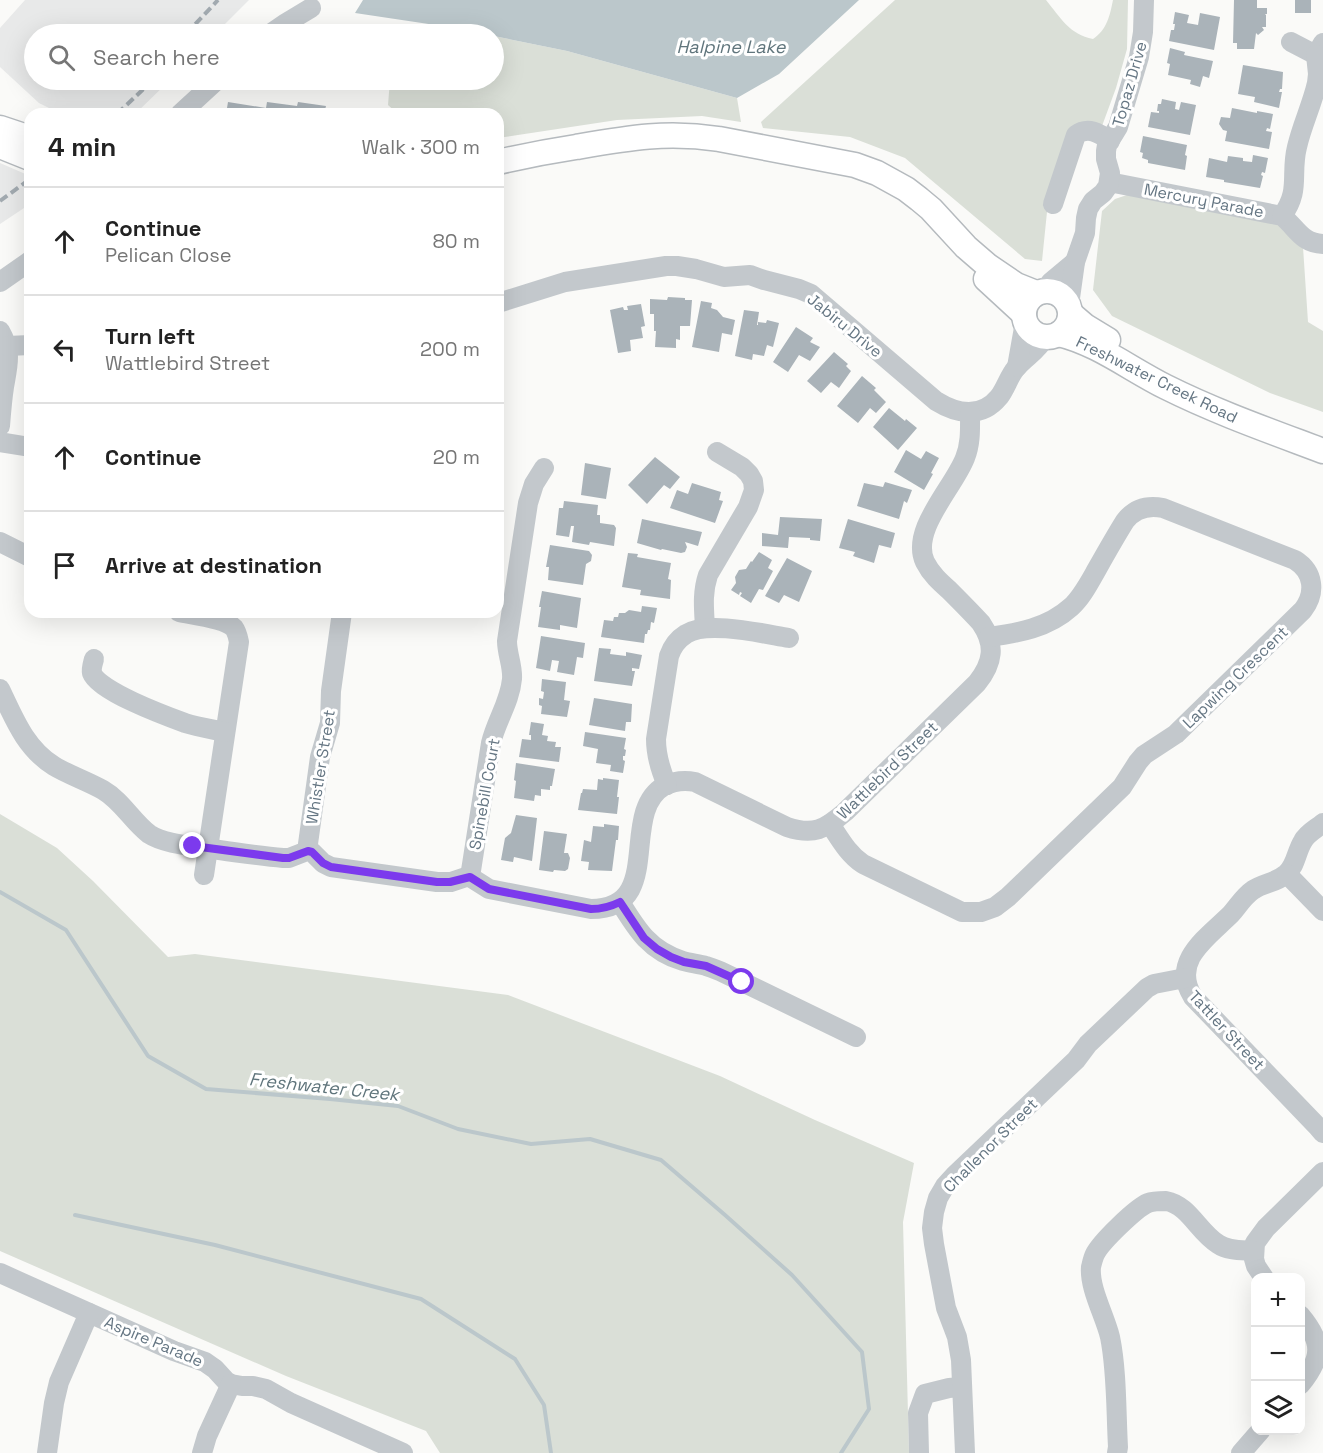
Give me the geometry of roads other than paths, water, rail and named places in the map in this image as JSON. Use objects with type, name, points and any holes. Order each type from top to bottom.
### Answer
[{"type":"main road","points":[[0,128],[24,147]]},
{"type":"main road","points":[[504,160],[630,137],[673,135],[701,136],[855,165],[877,173],[906,189],[931,209],[966,247],[988,266],[1016,285],[1032,305],[1033,332],[1061,322],[1065,298],[1052,291],[1032,305]]},
{"type":"main road","points":[[0,146],[24,150]]},
{"type":"main road","points":[[504,172],[623,149],[679,146],[718,150],[854,176],[882,187],[912,207],[962,257],[1032,305]]},
{"type":"main road","name":"Freshwater Creek Road","points":[[1061,322],[1099,335],[1201,388],[1323,437]]},
{"type":"main road","name":"Freshwater Creek Road","points":[[1061,322],[1086,343],[1139,374],[1213,408],[1323,451]]},
{"type":"street","name":"Topaz Drive","points":[[1109,182],[1107,145],[1118,127],[1139,57],[1143,33],[1144,0]]},
{"type":"street","points":[[285,24],[311,8]]},
{"type":"street","points":[[1282,216],[1292,198],[1297,147],[1317,83],[1320,49],[1291,42]]},
{"type":"street","points":[[187,108],[206,90]]},
{"type":"street","points":[[1053,204],[1076,135],[1081,131],[1096,132],[1110,141]]},
{"type":"street","points":[[989,638],[981,623],[930,570],[923,557],[924,535],[928,523],[964,461],[970,439],[970,413],[982,410],[1000,396],[1017,368],[1061,322],[1075,262],[1085,233],[1088,209],[1093,201],[1107,189],[1109,182]]},
{"type":"street","name":"Mercury Parade","points":[[1109,182],[1282,216],[1300,236],[1312,243],[1323,244]]},
{"type":"street","points":[[1017,368],[1032,305],[1051,282],[1075,262]]},
{"type":"street","points":[[0,282],[24,265]]},
{"type":"street","name":"Jabiru Drive","points":[[504,301],[565,282],[653,268],[677,266],[724,277],[750,275],[811,294],[936,401],[949,409],[970,413]]},
{"type":"street","points":[[0,426],[8,367],[4,338],[24,343]]},
{"type":"street","points":[[0,442],[24,446]]},
{"type":"street","points":[[705,627],[703,598],[708,575],[748,507],[754,490],[749,474],[742,467],[717,452]]},
{"type":"street","name":"Spinebill Court","points":[[470,877],[491,743],[497,722],[507,702],[512,680],[507,641],[528,503],[534,484],[544,468]]},
{"type":"street","name":"Lapwing Crescent","points":[[830,825],[855,858],[873,869],[962,912],[981,912],[995,907],[1122,787],[1144,755],[1176,734],[1303,610],[1317,578],[1295,560],[1163,508],[1142,508],[1125,520],[1084,592],[1071,607],[1047,623],[1018,633],[989,638]]},
{"type":"street","points":[[0,542],[24,554]]},
{"type":"street","points":[[204,875],[217,849],[225,732],[238,642],[234,628],[229,624],[208,618]]},
{"type":"street","name":"Whistler Street","points":[[308,851],[320,757],[330,723],[331,691],[341,618]]},
{"type":"street","points":[[0,688],[27,742],[40,755],[54,766],[103,790],[151,835],[164,840],[283,858],[308,851],[331,867],[437,882],[450,882],[470,877],[489,889],[599,909],[620,902],[634,883],[644,813],[655,793],[667,785],[656,752],[656,739],[672,648],[685,634],[705,627],[789,638]]},
{"type":"street","name":"Wattlebird Street","points":[[667,785],[680,781],[695,782],[797,830],[816,831],[830,825],[977,683],[990,661],[989,638]]},
{"type":"street","points":[[94,659],[93,674],[109,689],[148,709],[205,728],[225,732]]},
{"type":"street","points":[[1323,823],[1303,840],[1294,865],[1287,874],[1323,911]]},
{"type":"street","name":"Tattler Street","points":[[1287,874],[1253,890],[1246,896],[1191,954],[1187,962],[1185,978],[1192,997],[1323,1133]]},
{"type":"street","points":[[620,902],[644,938],[657,949],[684,962],[706,966],[724,973],[856,1037]]},
{"type":"street","name":"Challenor Street","points":[[965,1453],[961,1360],[957,1337],[946,1308],[932,1228],[938,1198],[955,1175],[1076,1060],[1088,1044],[1147,988],[1154,984],[1185,978]]},
{"type":"street","points":[[1261,1273],[1254,1259],[1255,1243],[1260,1234],[1323,1172]]},
{"type":"street","points":[[1117,1453],[1110,1340],[1091,1275],[1095,1254],[1103,1243],[1138,1209],[1148,1202],[1158,1201],[1178,1206],[1217,1244],[1233,1249],[1254,1251]]},
{"type":"street","name":"Aspire Parade","points":[[0,1273],[174,1351],[205,1362],[231,1384]]},
{"type":"street","points":[[47,1453],[59,1382],[89,1313]]},
{"type":"street","points":[[1304,1381],[1317,1363],[1320,1353],[1317,1335],[1305,1320]]},
{"type":"street","points":[[202,1453],[207,1436],[231,1384],[266,1389],[291,1403],[403,1453]]},
{"type":"street","points":[[919,1453],[918,1413],[926,1394],[962,1387]]},
{"type":"street","points":[[1241,1453],[1257,1435]]},
{"type":"water","name":"Halpine Lake","points":[[363,0],[859,0],[779,74],[737,98],[567,51],[504,38],[504,24],[429,24],[355,13]]},
{"type":"waterway","name":"Freshwater Creek","points":[[0,892],[66,930],[148,1056],[206,1089],[398,1106],[458,1129],[531,1144],[590,1139],[661,1160],[792,1275],[862,1352],[869,1409],[841,1453]]},
{"type":"waterway","name":"Freshwater Creek","points":[[75,1215],[215,1245],[421,1299],[515,1359],[544,1405],[551,1453]]},
{"type":"railway","points":[[195,24],[218,0]]},
{"type":"railway","points":[[123,108],[142,90]]},
{"type":"railway","points":[[0,201],[24,183]]}]
